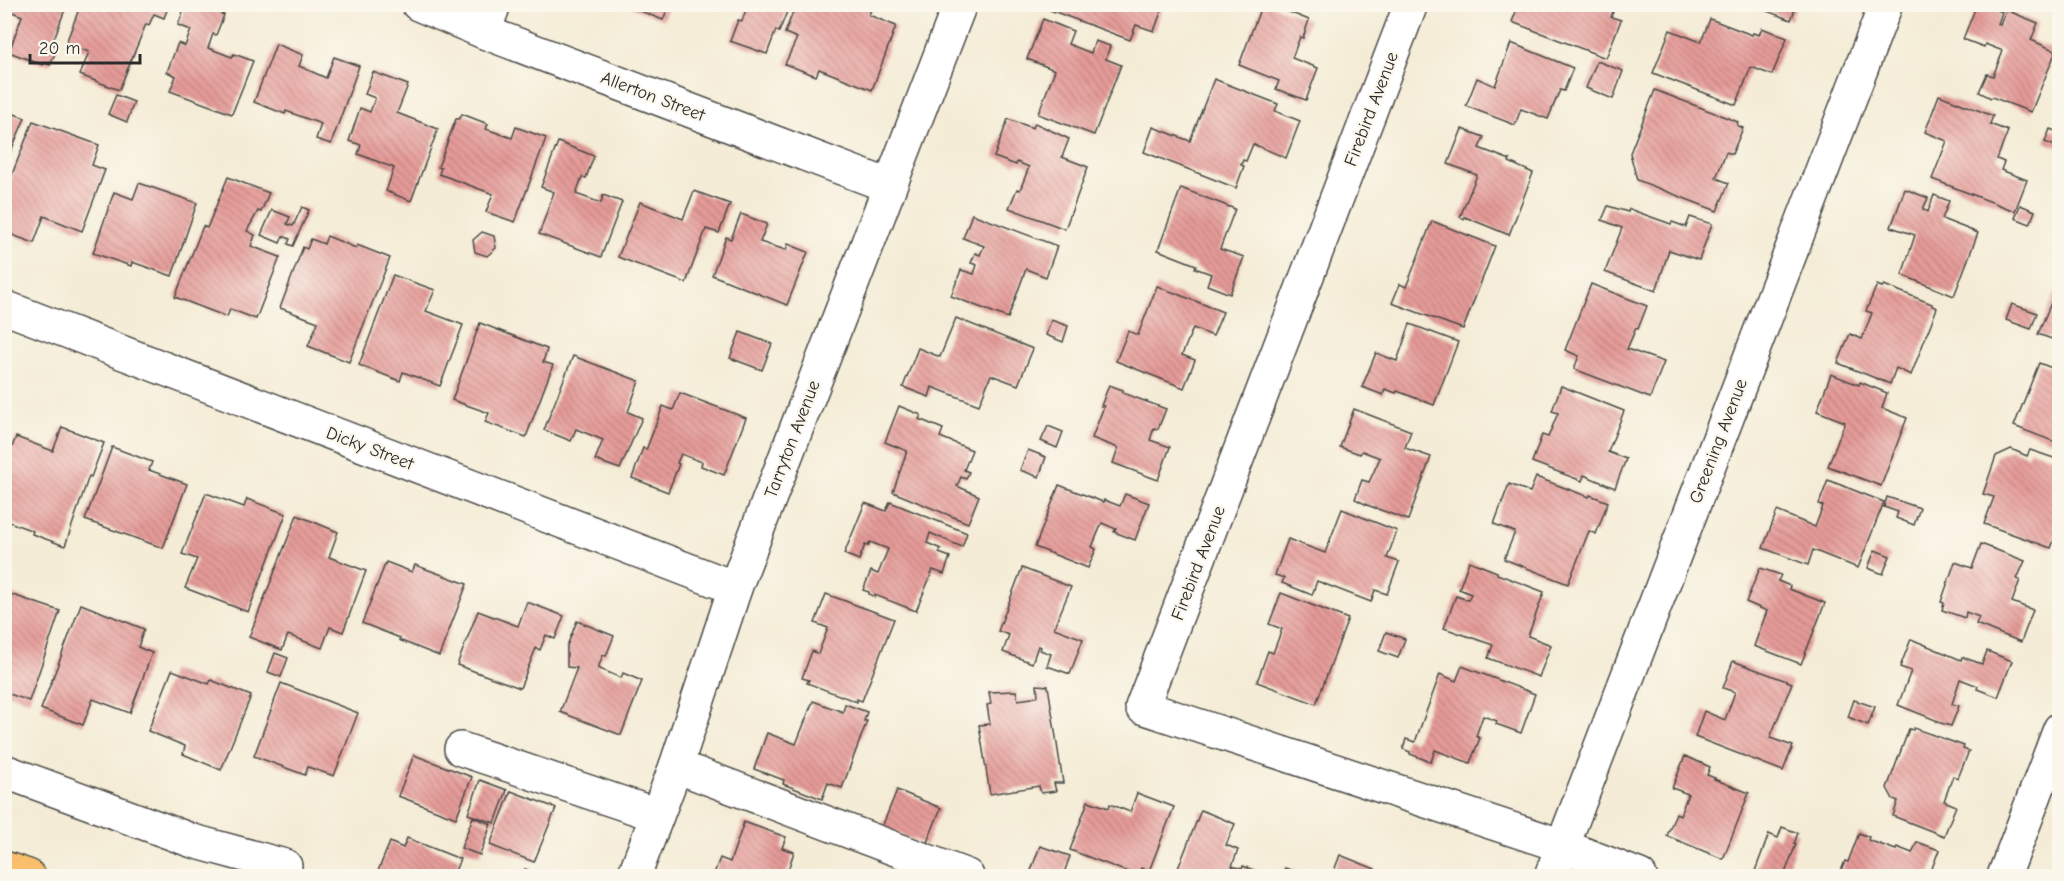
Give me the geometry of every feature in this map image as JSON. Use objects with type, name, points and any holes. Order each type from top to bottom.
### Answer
[{"type":"main road","points":[[4,868],[28,876]]},
{"type":"street","name":"Allerton Street","points":[[418,4],[489,18],[889,186]]},
{"type":"street","name":"Tarryton Avenue","points":[[634,876],[676,766],[735,588],[960,4]]},
{"type":"street","name":"Firebird Avenue","points":[[1411,4],[1142,707],[1563,846]]},
{"type":"street","name":"Greening Avenue","points":[[1551,876],[1886,4]]},
{"type":"street","name":"Dicky Street","points":[[4,307],[735,588]]},
{"type":"street","points":[[2004,876],[2060,729]]},
{"type":"street","points":[[461,749],[657,815]]},
{"type":"street","points":[[676,766],[967,876]]},
{"type":"street","points":[[4,771],[193,841],[285,866]]},
{"type":"street","points":[[1563,846],[1640,876]]},
{"type":"building","points":[[5,4],[67,4],[52,44],[58,46],[50,65],[44,63],[43,65],[9,52],[22,16],[5,9]]},
{"type":"building","points":[[81,4],[109,4],[126,11],[129,5],[169,5],[164,18],[154,14],[149,25],[146,24],[119,90],[80,75],[89,52],[66,43]]},
{"type":"building","points":[[186,4],[198,4],[224,15],[208,48],[232,57],[234,54],[253,61],[232,114],[170,91],[176,76],[167,72],[178,43],[185,46],[191,30],[178,25]]},
{"type":"building","points":[[748,4],[790,4],[779,32],[776,30],[767,54],[730,41],[738,20],[742,21]]},
{"type":"building","points":[[796,4],[873,4],[869,15],[896,26],[872,90],[819,69],[816,76],[785,64],[797,38],[785,33]]},
{"type":"building","points":[[1052,4],[1164,4],[1154,31],[1136,25],[1130,40],[1050,10]]},
{"type":"building","points":[[1262,4],[1269,4],[1309,20],[1303,38],[1300,37],[1292,58],[1318,68],[1306,100],[1276,89],[1279,81],[1239,65]]},
{"type":"building","points":[[1519,4],[1616,4],[1611,17],[1621,20],[1606,58],[1512,22]]},
{"type":"building","points":[[1748,4],[1797,4],[1791,20]]},
{"type":"building","points":[[1977,4],[1984,4],[2002,12],[1998,24],[2000,25],[2006,10],[2038,23],[2031,40],[2056,51],[2031,112],[1979,92],[1987,74],[1993,76],[2003,51],[1963,39]]},
{"type":"building","points":[[625,5],[669,5],[663,20]]},
{"type":"building","points":[[1043,19],[1073,31],[1068,44],[1091,53],[1095,41],[1110,46],[1106,59],[1121,65],[1094,135],[1038,114],[1055,70],[1027,59]]},
{"type":"building","points":[[1710,19],[1752,35],[1753,33],[1759,35],[1762,28],[1787,38],[1772,75],[1751,67],[1736,105],[1653,73],[1670,30],[1701,42]]},
{"type":"building","points":[[1511,43],[1573,68],[1564,91],[1560,90],[1548,119],[1521,109],[1515,125],[1466,106],[1477,78],[1495,86]]},
{"type":"building","points":[[276,44],[303,55],[299,66],[326,78],[334,57],[359,66],[331,144],[316,139],[321,124],[254,102]]},
{"type":"building","points":[[1597,61],[1623,71],[1613,99],[1586,88]]},
{"type":"building","points":[[373,72],[408,85],[397,113],[438,129],[411,201],[386,191],[394,168],[358,154],[361,145],[349,141],[360,108],[370,112],[375,98],[365,94]]},
{"type":"building","points":[[1214,79],[1278,104],[1275,111],[1300,121],[1286,158],[1253,144],[1246,161],[1243,160],[1241,165],[1244,166],[1236,188],[1144,152],[1153,127],[1190,141]]},
{"type":"building","points":[[1655,90],[1738,122],[1737,125],[1743,128],[1732,154],[1726,152],[1716,178],[1729,183],[1717,211],[1637,180],[1630,153]]},
{"type":"building","points":[[116,95],[134,102],[127,122],[108,114]]},
{"type":"building","points":[[1939,95],[1993,116],[1990,124],[2008,131],[1997,159],[2004,162],[2001,170],[2027,180],[2015,211],[1932,179],[1947,141],[1925,132]]},
{"type":"building","points":[[4,110],[25,118],[5,165],[4,165]]},
{"type":"building","points":[[462,114],[488,124],[486,129],[512,138],[516,127],[546,138],[515,222],[486,212],[493,194],[439,174],[441,168],[438,167],[456,119],[459,119]]},
{"type":"building","points":[[1008,119],[1033,128],[1035,123],[1069,139],[1062,157],[1088,167],[1065,229],[1009,208],[1017,189],[1020,190],[1029,167],[994,157]]},
{"type":"building","points":[[33,121],[99,145],[92,165],[105,170],[82,231],[44,216],[34,243],[4,232],[4,195]]},
{"type":"building","points":[[1462,129],[1484,137],[1479,148],[1510,160],[1509,162],[1533,173],[1509,235],[1460,217],[1477,175],[1448,164]]},
{"type":"building","points":[[2050,129],[2060,133],[2060,148],[2045,142]]},
{"type":"building","points":[[558,142],[594,156],[586,178],[582,177],[576,194],[601,203],[603,195],[622,202],[601,257],[539,234],[554,192],[541,187]]},
{"type":"building","points":[[228,177],[269,193],[261,212],[258,211],[247,231],[255,235],[251,246],[280,257],[256,319],[230,309],[227,317],[175,297],[203,226],[207,228]]},
{"type":"building","points":[[139,183],[197,203],[172,276],[132,262],[131,266],[93,253],[114,192],[133,199]]},
{"type":"building","points":[[1181,188],[1235,209],[1220,249],[1244,257],[1230,294],[1207,285],[1211,274],[1195,268],[1196,265],[1158,250]]},
{"type":"building","points":[[1905,189],[1928,198],[1923,209],[1928,212],[1934,195],[1949,201],[1942,219],[1978,233],[1954,296],[1902,275],[1915,235],[1891,227]]},
{"type":"building","points":[[694,191],[730,204],[719,233],[706,229],[686,283],[618,257],[640,202],[683,219]]},
{"type":"building","points":[[2020,205],[2035,211],[2030,224],[2015,218]]},
{"type":"building","points":[[1608,206],[1628,212],[1629,209],[1686,227],[1690,217],[1712,224],[1699,260],[1669,250],[1656,291],[1605,272],[1622,228],[1602,220]]},
{"type":"building","points":[[302,207],[309,210],[293,246],[288,244],[290,239],[283,236],[280,243],[261,235],[272,210],[290,217],[287,224],[293,226]]},
{"type":"building","points":[[741,214],[767,224],[760,242],[786,250],[788,244],[808,252],[787,305],[712,275],[726,237],[731,239]]},
{"type":"building","points":[[972,214],[1057,246],[1046,277],[1026,269],[1008,318],[951,296],[961,270],[974,274],[977,265],[971,263],[975,253],[980,255],[984,246],[963,238]]},
{"type":"building","points":[[1432,221],[1495,246],[1463,329],[1392,303],[1400,284],[1406,287]]},
{"type":"building","points":[[482,232],[494,236],[496,248],[487,256],[475,252],[473,240]]},
{"type":"building","points":[[327,236],[390,258],[349,362],[308,346],[318,322],[280,308],[303,247],[307,249],[311,239],[324,244]]},
{"type":"building","points":[[393,275],[435,290],[426,311],[463,325],[440,386],[403,372],[400,381],[359,365]]},
{"type":"building","points":[[2060,281],[2060,342],[2038,334]]},
{"type":"building","points":[[1591,284],[1647,306],[1627,349],[1664,362],[1650,398],[1574,369],[1579,356],[1565,350]]},
{"type":"building","points":[[1877,285],[1882,287],[1884,285],[1937,308],[1911,375],[1896,368],[1890,384],[1838,363],[1850,334],[1862,339],[1872,313],[1866,311]]},
{"type":"building","points":[[1157,286],[1223,312],[1213,336],[1193,328],[1182,355],[1195,360],[1184,388],[1116,361],[1128,331],[1138,335]]},
{"type":"building","points":[[2012,304],[2037,313],[2031,329],[2006,320]]},
{"type":"building","points":[[956,318],[1033,349],[1018,385],[991,375],[979,405],[932,387],[929,397],[903,387],[918,348],[940,357]]},
{"type":"building","points":[[1051,320],[1068,326],[1063,342],[1046,335]]},
{"type":"building","points":[[480,323],[547,349],[543,362],[553,365],[526,437],[485,422],[489,413],[452,400]]},
{"type":"building","points":[[1410,324],[1458,342],[1434,405],[1397,391],[1396,393],[1385,389],[1383,395],[1362,387],[1376,353],[1397,361]]},
{"type":"building","points":[[740,332],[772,344],[762,370],[730,358]]},
{"type":"building","points":[[573,356],[639,381],[628,412],[642,418],[620,469],[595,460],[603,440],[576,429],[571,441],[544,430]]},
{"type":"building","points":[[2039,363],[2060,371],[2060,444],[2014,426]]},
{"type":"building","points":[[1831,374],[1887,393],[1882,408],[1907,418],[1881,486],[1828,466],[1845,422],[1817,411]]},
{"type":"building","points":[[1109,385],[1123,390],[1123,393],[1166,409],[1158,429],[1154,428],[1150,440],[1170,447],[1158,480],[1113,463],[1118,448],[1092,438]]},
{"type":"building","points":[[1561,386],[1624,411],[1608,452],[1626,459],[1615,488],[1584,475],[1582,481],[1532,462],[1542,435],[1548,437],[1558,413],[1552,411]]},
{"type":"building","points":[[680,393],[746,418],[724,475],[701,466],[702,462],[681,454],[668,492],[632,478],[663,406],[673,410]]},
{"type":"building","points":[[899,406],[921,415],[919,419],[943,429],[940,437],[972,450],[964,470],[969,472],[966,479],[961,477],[957,486],[979,496],[968,523],[893,492],[907,451],[885,442]]},
{"type":"building","points":[[1354,409],[1411,431],[1405,448],[1431,457],[1408,520],[1355,499],[1362,480],[1369,482],[1380,458],[1362,451],[1360,454],[1340,447]]},
{"type":"building","points":[[1048,426],[1063,432],[1057,448],[1041,441]]},
{"type":"building","points":[[62,427],[104,443],[91,477],[89,476],[65,546],[32,534],[33,531],[4,520],[7,504],[4,502],[4,467],[16,437],[53,451]]},
{"type":"building","points":[[112,447],[152,462],[149,470],[187,484],[163,548],[85,520]]},
{"type":"building","points":[[2011,449],[2027,456],[2030,450],[2060,460],[2060,525],[2051,548],[1984,524],[1994,497],[1983,494],[1996,456]]},
{"type":"building","points":[[1028,450],[1046,457],[1039,477],[1020,470]]},
{"type":"building","points":[[1536,477],[1608,502],[1596,534],[1589,531],[1568,584],[1504,559],[1515,532],[1494,524],[1509,484],[1530,492]]},
{"type":"building","points":[[1828,480],[1884,502],[1858,568],[1813,550],[1808,565],[1763,548],[1777,511],[1815,527],[1823,506],[1819,504]]},
{"type":"building","points":[[1059,485],[1120,506],[1125,494],[1149,503],[1135,540],[1114,532],[1116,529],[1102,523],[1092,547],[1096,549],[1088,568],[1035,547]]},
{"type":"building","points":[[206,493],[244,507],[247,499],[286,514],[248,612],[185,588],[197,559],[182,554]]},
{"type":"building","points":[[1887,497],[1920,508],[1914,525],[1896,518],[1898,512],[1884,507]]},
{"type":"building","points":[[890,502],[967,533],[962,547],[930,533],[927,543],[941,549],[939,553],[950,557],[944,574],[933,570],[916,611],[875,595],[875,597],[863,590],[871,571],[878,574],[888,549],[870,542],[868,546],[865,545],[859,560],[844,554],[865,503],[886,511]]},
{"type":"building","points":[[1342,509],[1397,531],[1387,558],[1399,562],[1387,594],[1375,590],[1371,602],[1317,581],[1312,595],[1282,583],[1284,578],[1275,575],[1288,539],[1325,553]]},
{"type":"building","points":[[297,515],[338,532],[329,557],[366,571],[343,632],[330,627],[322,648],[288,635],[282,650],[249,637]]},
{"type":"building","points":[[1981,544],[2025,561],[2017,579],[2020,580],[2012,602],[2033,610],[2021,642],[1976,624],[1979,617],[1966,612],[1965,618],[1942,610],[1944,603],[1941,602],[1955,562],[1972,568]]},
{"type":"building","points":[[1875,550],[1890,556],[1883,574],[1868,568]]},
{"type":"building","points":[[1469,561],[1544,592],[1528,636],[1551,645],[1539,677],[1488,658],[1493,645],[1444,628],[1456,596],[1468,600],[1471,594],[1459,589]]},
{"type":"building","points":[[386,562],[412,572],[415,565],[467,584],[439,656],[362,623]]},
{"type":"building","points":[[1022,568],[1071,587],[1054,628],[1083,639],[1070,674],[1047,666],[1051,654],[1040,650],[1041,647],[1038,646],[1032,663],[1003,652],[1009,635],[998,631]]},
{"type":"building","points":[[1760,568],[1781,575],[1778,581],[1790,586],[1789,589],[1825,603],[1801,664],[1754,646],[1767,611],[1746,602]]},
{"type":"building","points":[[4,592],[60,611],[29,701],[4,692]]},
{"type":"building","points":[[1281,593],[1348,619],[1316,704],[1257,682],[1268,651],[1273,653],[1282,629],[1269,624]]},
{"type":"building","points":[[826,594],[894,619],[862,701],[857,699],[857,702],[807,683],[809,680],[802,678],[812,651],[818,654],[828,628],[815,623]]},
{"type":"building","points":[[527,602],[564,616],[555,639],[546,635],[540,650],[536,648],[520,688],[457,665],[478,611],[518,626]]},
{"type":"building","points":[[81,604],[144,629],[138,647],[152,653],[130,713],[93,699],[83,725],[41,709]]},
{"type":"building","points":[[577,621],[614,636],[598,668],[621,678],[623,673],[642,681],[621,735],[560,712],[577,668],[567,667],[567,646]]},
{"type":"building","points":[[1386,632],[1405,639],[1398,658],[1379,651]]},
{"type":"building","points":[[1911,639],[1961,660],[1962,657],[1982,664],[1987,651],[2012,661],[1998,697],[1960,679],[1952,704],[1959,706],[1951,726],[1898,705],[1911,671],[1900,667]]},
{"type":"building","points":[[275,653],[288,658],[281,677],[268,672]]},
{"type":"building","points":[[1733,661],[1792,683],[1770,738],[1793,746],[1783,771],[1695,737],[1704,711],[1725,720],[1735,692],[1723,688]]},
{"type":"building","points":[[1462,666],[1535,694],[1521,733],[1496,724],[1497,721],[1483,716],[1476,736],[1480,738],[1470,763],[1435,750],[1431,762],[1410,754],[1403,749],[1406,739],[1415,742],[1440,674],[1456,681]]},
{"type":"building","points":[[172,670],[209,684],[211,680],[251,696],[221,770],[183,754],[185,746],[148,731]]},
{"type":"building","points":[[281,683],[358,713],[334,776],[308,767],[305,775],[254,756]]},
{"type":"building","points":[[1037,685],[1048,686],[1063,783],[1054,783],[1056,791],[1041,793],[1039,786],[990,794],[979,725],[990,724],[987,705],[991,704],[989,692],[1016,691],[1018,700],[1032,698],[1038,696]]},
{"type":"building","points":[[1854,700],[1875,707],[1868,725],[1848,717]]},
{"type":"building","points":[[813,701],[843,712],[845,704],[867,712],[864,721],[867,721],[842,788],[828,783],[822,799],[783,784],[784,780],[754,769],[767,733],[796,744]]},
{"type":"building","points":[[1914,728],[1964,746],[1963,749],[1969,751],[1958,778],[1953,776],[1944,801],[1956,806],[1944,836],[1893,816],[1898,801],[1893,799],[1887,788],[1909,729]]},
{"type":"building","points":[[414,755],[472,777],[456,818],[398,796]]},
{"type":"building","points":[[1685,756],[1710,767],[1707,775],[1749,793],[1723,859],[1667,836],[1676,813],[1680,815],[1688,794],[1672,788]]},
{"type":"building","points":[[480,780],[507,790],[495,823],[468,814]]},
{"type":"building","points":[[897,790],[941,808],[926,845],[882,827]]},
{"type":"building","points":[[511,791],[556,808],[534,862],[490,845]]},
{"type":"building","points":[[1137,793],[1174,807],[1149,871],[1141,868],[1138,876],[1070,850],[1088,801],[1109,808],[1110,804],[1130,812]]},
{"type":"building","points":[[1201,810],[1235,824],[1226,845],[1238,850],[1232,866],[1242,869],[1243,866],[1264,874],[1264,876],[1175,876]]},
{"type":"building","points":[[473,817],[491,824],[480,855],[461,848]]},
{"type":"building","points":[[744,822],[786,837],[782,848],[794,852],[786,876],[713,876],[720,858],[730,862]]},
{"type":"building","points":[[1782,827],[1798,833],[1784,876],[1771,876],[1755,871],[1769,834],[1778,838]]},
{"type":"building","points":[[1859,833],[1869,837],[1868,840],[1896,850],[1897,847],[1912,853],[1917,842],[1939,850],[1929,876],[1839,876],[1845,861],[1848,862]]},
{"type":"building","points":[[407,838],[460,859],[453,876],[376,876],[390,842],[403,848]]},
{"type":"building","points":[[1040,846],[1070,856],[1063,876],[1029,876]]},
{"type":"building","points":[[1340,855],[1375,869],[1372,876],[1332,876]]},
{"type":"building","points":[[1285,868],[1307,876],[1281,876]]},
{"type":"building","points":[[525,869],[546,876],[523,876]]}]
